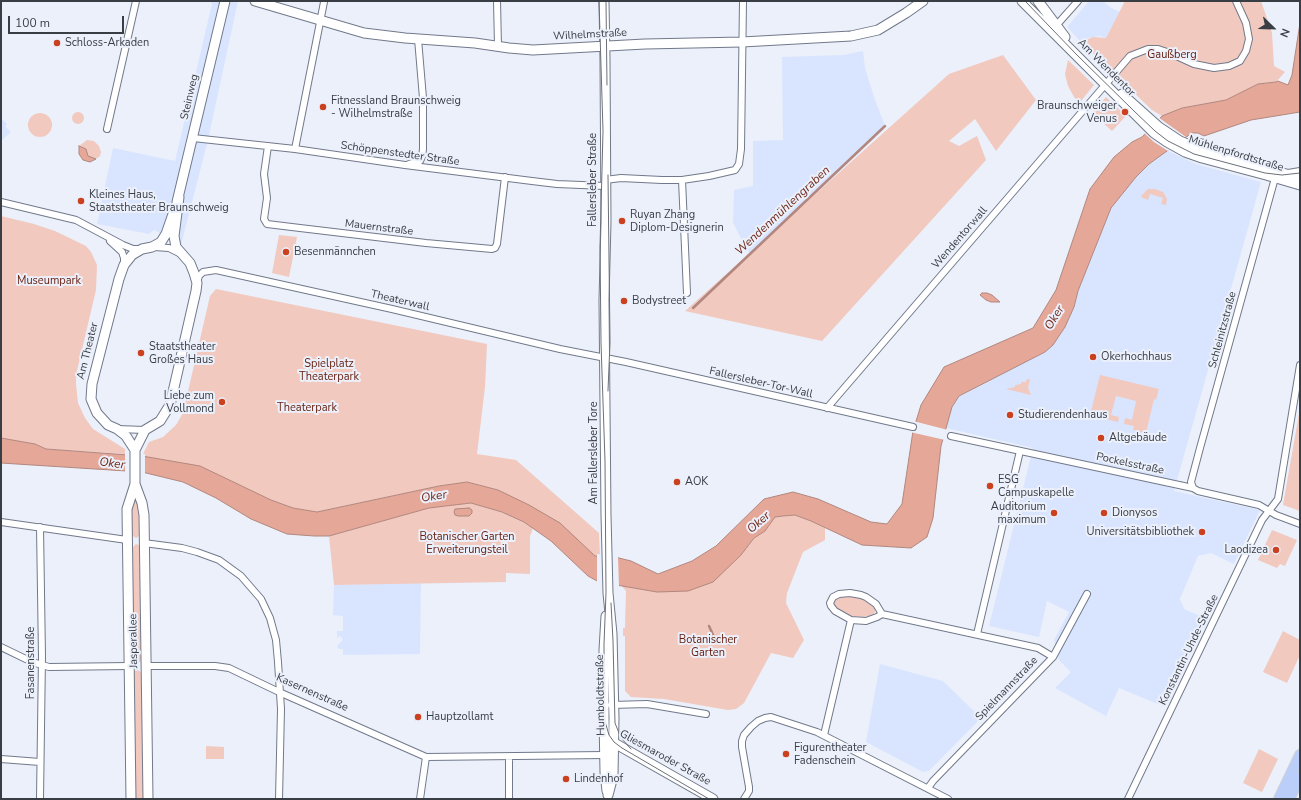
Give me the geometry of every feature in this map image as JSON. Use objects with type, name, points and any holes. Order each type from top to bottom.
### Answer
[{"type":"main road","name":"Steinweg","points":[[181,253],[176,247],[174,236],[179,198],[225,1]]},
{"type":"main road","name":"Wilhelmstraße","points":[[255,1],[364,33],[418,39],[464,41],[533,50],[645,44],[835,38],[866,34],[887,25],[923,1]]},
{"type":"main road","name":"Fallersleber Straße","points":[[604,1],[605,358]]},
{"type":"main road","name":"Am Wendentor","points":[[1022,1],[1047,27],[1107,82]]},
{"type":"main road","name":"Am Wendentor","points":[[1038,1],[1066,40],[1150,124]]},
{"type":"main road","name":"Mühlenpfordtstraße","points":[[1150,124],[1177,144],[1202,158],[1300,185]]},
{"type":"main road","name":"Mühlenpfordtstraße","points":[[1177,144],[1300,178]]},
{"type":"main road","name":"Steinweg","points":[[152,247],[161,242],[166,234],[179,198]]},
{"type":"main road","name":"Am Theater","points":[[117,429],[108,425],[97,413],[91,399],[92,384],[124,265],[132,255],[142,249],[152,247]]},
{"type":"main road","points":[[145,430],[160,421],[170,405],[197,283],[192,267],[181,253]]},
{"type":"main road","name":"Am Fallersleber Tore","points":[[605,358],[607,549]]},
{"type":"main road","points":[[117,429],[126,436],[135,450]]},
{"type":"main road","name":"Jasperallee","points":[[145,430],[135,450],[135,484],[143,509],[148,799]]},
{"type":"main road","name":"Jasperallee","points":[[131,799],[127,509],[135,484]]},
{"type":"main road","points":[[127,540],[144,543]]},
{"type":"main road","name":"Humboldtstraße","points":[[607,549],[608,593],[605,636],[609,705],[614,743],[609,755]]},
{"type":"main road","name":"Kasernenstraße","points":[[129,666],[146,666]]},
{"type":"main road","name":"Humboldtstraße","points":[[608,797],[609,755],[605,738],[609,705]]},
{"type":"main road","name":"Gliesmaroder Straße","points":[[605,738],[713,799]]},
{"type":"main road","points":[[1279,799],[1300,755]]},
{"type":"main road","points":[[1289,799],[1300,777]]},
{"type":"street","points":[[107,129],[136,1]]},
{"type":"street","points":[[497,1],[498,46]]},
{"type":"street","name":"Schöppenstedter Straße","points":[[193,138],[295,149],[405,165],[557,184],[605,183],[621,178],[682,180],[735,170],[739,164],[742,149],[743,1]]},
{"type":"street","points":[[1047,27],[1052,28],[1057,26],[1078,1]]},
{"type":"street","name":"Wendentorwall","points":[[826,408],[1130,56],[1148,49],[1158,49],[1194,64],[1214,68],[1229,66],[1240,60],[1246,51],[1248,39],[1246,23],[1236,1]]},
{"type":"street","points":[[295,149],[324,2]]},
{"type":"street","points":[[405,165],[414,164],[420,161],[422,157],[423,98],[418,39]]},
{"type":"street","name":"Mauernstraße","points":[[268,146],[264,174],[267,198],[264,219],[267,224],[426,243],[492,249],[495,248],[497,244],[504,177]]},
{"type":"street","points":[[1286,173],[1300,171]]},
{"type":"street","name":"Schleinitzstraße","points":[[1193,488],[1192,482],[1200,448],[1275,178]]},
{"type":"street","points":[[682,180],[687,293]]},
{"type":"street","points":[[1,202],[66,217],[86,225],[123,245],[134,249],[142,249]]},
{"type":"street","points":[[98,231],[122,252],[124,265]]},
{"type":"street","name":"Am Theater","points":[[152,247],[169,248],[181,253]]},
{"type":"street","points":[[192,267],[203,272],[197,283]]},
{"type":"street","name":"Theaterwall","points":[[203,272],[216,270],[605,358]]},
{"type":"street","name":"Fallersleber-Tor-Wall","points":[[605,358],[912,427]]},
{"type":"street","name":"Konstantin-Uhde-Straße","points":[[1128,799],[1262,520],[1278,499],[1300,365]]},
{"type":"street","points":[[117,429],[145,430]]},
{"type":"street","name":"Pockelsstraße","points":[[951,436],[1193,488],[1198,491],[1259,505],[1276,515],[1300,524]]},
{"type":"street","points":[[977,634],[1020,451]]},
{"type":"street","points":[[1,522],[127,540]]},
{"type":"street","name":"Fasanenstraße","points":[[40,527],[42,665],[40,799]]},
{"type":"street","points":[[144,543],[197,552],[219,560],[241,576],[261,599],[270,618],[276,640],[278,662],[281,709],[279,799]]},
{"type":"street","points":[[882,614],[876,604],[866,597],[850,593],[835,596],[830,603],[832,608],[838,614],[851,620],[866,621],[882,614],[1038,648],[1053,656]]},
{"type":"street","name":"Spielmannstraße","points":[[928,788],[933,780],[1053,656],[1087,594]]},
{"type":"street","points":[[824,735],[851,620]]},
{"type":"street","name":"Kasernenstraße","points":[[1,647],[32,662],[49,667],[129,666]]},
{"type":"street","name":"Kasernenstraße","points":[[146,666],[222,666],[426,757],[609,755]]},
{"type":"street","points":[[609,705],[647,704],[706,714]]},
{"type":"street","points":[[744,799],[750,787],[742,741],[751,727],[758,721],[771,717],[811,729],[824,735],[948,799]]},
{"type":"street","points":[[420,799],[426,757]]},
{"type":"street","points":[[509,757],[509,799]]},
{"type":"street","points":[[1,759],[40,762]]},
{"type":"shaded area","points":[[210,1],[238,1],[208,140],[181,245],[154,230],[149,234],[97,224],[113,148],[175,161],[212,4]]},
{"type":"shaded area","points":[[1089,1],[1103,1],[1110,7],[1120,12],[1106,38],[1099,36],[1088,38],[1081,42],[1068,28],[1068,26]]},
{"type":"shaded area","points":[[863,51],[865,68],[885,126],[750,254],[733,222],[734,190],[753,186],[753,141],[783,140],[782,57],[843,55]]},
{"type":"shaded area","points":[[1,118],[7,124],[5,126],[11,132],[1,141]]},
{"type":"shaded area","points":[[1168,151],[1196,164],[1261,182],[1174,491],[1260,510],[1234,564],[1211,553],[1198,556],[1180,599],[1184,609],[1207,619],[1165,707],[1119,688],[1106,716],[1055,688],[1071,672],[1059,660],[1054,640],[1069,612],[1047,601],[1039,637],[989,626],[1033,448],[946,428],[952,407],[959,396],[1045,352],[1060,336],[1074,307],[1078,291],[1111,208],[1136,177],[1149,164]]},
{"type":"shaded area","points":[[421,583],[420,654],[343,655],[343,649],[339,649],[337,646],[343,640],[340,636],[337,638],[337,631],[343,631],[343,616],[333,615],[334,585]]},
{"type":"shaded area","points":[[880,664],[943,681],[981,718],[929,771],[923,772],[866,742]]},
{"type":"green space","name":"Gaußberg","points":[[1125,1],[1261,1],[1272,33],[1274,66],[1285,72],[1276,82],[1258,84],[1226,100],[1182,108],[1162,116],[1152,110],[1081,42],[1093,37],[1106,38]]},
{"type":"green space","points":[[1003,55],[1036,100],[996,151],[975,119],[949,141],[959,146],[977,136],[986,160],[822,341],[685,311],[949,74]]},
{"type":"green space","points":[[1068,60],[1094,85],[1081,101],[1078,101],[1074,97],[1068,86],[1065,74]]},
{"type":"green space","points":[[1106,97],[1126,116],[1112,131],[1092,113]]},
{"type":"green space","points":[[76,112],[80,112],[84,118],[80,124],[76,124],[72,120],[72,116]]},
{"type":"green space","points":[[40,113],[48,117],[52,125],[48,133],[40,137],[32,133],[28,125],[32,117]]},
{"type":"green space","points":[[87,140],[94,141],[99,146],[101,152],[100,156],[96,159],[88,156],[86,149],[79,146]]},
{"type":"green space","points":[[1148,189],[1155,189],[1163,192],[1167,199],[1166,205],[1161,204],[1163,198],[1150,194],[1148,200],[1141,197]]},
{"type":"green space","name":"Museumpark","points":[[1,216],[55,231],[86,246],[91,252],[97,265],[96,290],[76,375],[78,403],[85,418],[93,429],[125,449],[125,454],[46,449],[35,444],[1,438]]},
{"type":"green space","points":[[279,235],[297,237],[289,277],[272,273]]},
{"type":"green space","name":"Theaterpark","points":[[216,289],[487,344],[485,387],[477,454],[516,460],[599,533],[600,557],[595,556],[498,490],[467,482],[439,486],[317,512],[293,508],[271,500],[199,466],[142,456],[149,442],[163,437],[176,425],[183,413],[210,296]]},
{"type":"green space","points":[[1100,375],[1159,389],[1156,400],[1154,399],[1146,433],[1133,430],[1134,426],[1124,424],[1125,418],[1132,420],[1136,401],[1116,396],[1111,415],[1119,417],[1118,422],[1090,415]]},
{"type":"green space","points":[[1030,379],[1028,388],[1031,395],[1006,389],[1015,387],[1015,385],[1021,384],[1021,382],[1026,382],[1026,380]]},
{"type":"green space","points":[[1300,408],[1300,511],[1283,505]]},
{"type":"green space","points":[[134,500],[138,502],[140,513],[140,534],[136,538],[131,535],[131,514]]},
{"type":"green space","name":"Botanischer Garten Erweiterungsteil","points":[[471,503],[502,512],[524,522],[533,528],[530,536],[530,574],[506,573],[506,582],[334,585],[329,536],[429,508]]},
{"type":"green space","name":"Botanischer Garten","points":[[795,515],[825,528],[825,540],[803,552],[787,593],[786,603],[804,640],[793,658],[771,653],[744,703],[736,709],[728,710],[664,699],[631,697],[625,691],[625,636],[623,636],[623,628],[625,628],[626,591],[621,585],[657,592],[741,555],[754,538],[765,531],[775,517]]},
{"type":"green space","points":[[1272,530],[1297,540],[1285,566],[1280,564],[1277,568],[1258,560]]},
{"type":"green space","points":[[136,544],[139,545],[141,549],[142,657],[140,662],[137,663],[132,660],[132,548]]},
{"type":"green space","points":[[853,596],[863,598],[873,604],[876,609],[874,614],[862,617],[851,616],[834,606],[834,601],[837,598]]},
{"type":"green space","points":[[1283,631],[1300,640],[1300,655],[1287,683],[1263,672]]},
{"type":"green space","points":[[138,670],[142,673],[144,799],[134,799],[132,675],[134,671]]},
{"type":"green space","points":[[206,746],[224,747],[224,759],[206,759]]},
{"type":"green space","points":[[1259,749],[1278,759],[1262,792],[1243,783]]},
{"type":"water","name":"Oker","points":[[1300,23],[1300,112],[1251,120],[1204,136],[1198,133],[1192,133],[1149,164],[1136,177],[1111,208],[1078,291],[1074,307],[1065,327],[1053,345],[1045,352],[959,396],[952,407],[941,446],[933,518],[927,537],[911,548],[862,545],[795,515],[775,517],[765,531],[754,538],[741,555],[713,582],[688,591],[657,592],[599,582],[588,576],[551,541],[524,522],[502,512],[471,503],[429,508],[329,536],[287,534],[251,519],[216,498],[183,482],[142,472],[1,463],[1,438],[35,444],[46,449],[142,456],[200,466],[271,500],[293,508],[317,512],[439,486],[467,482],[498,490],[529,505],[560,523],[595,556],[615,557],[631,561],[658,574],[692,561],[716,546],[764,499],[793,492],[818,499],[871,522],[887,524],[902,504],[913,431],[921,405],[944,367],[1033,328],[1056,290],[1090,189],[1114,157],[1132,142],[1142,137],[1162,116],[1182,108],[1226,100],[1258,84],[1278,81],[1288,85],[1292,75]]},
{"type":"water","points":[[79,146],[86,149],[88,156],[96,159],[90,162],[83,160],[79,154]]},
{"type":"water","points":[[982,293],[992,295],[1000,302],[991,302],[986,300],[980,295]]},
{"type":"water","points":[[469,508],[472,510],[472,513],[469,516],[455,515],[455,509]]},
{"type":"pier","points":[[1158,117],[1186,137],[1168,151],[1154,142],[1143,132]]},
{"type":"pier","points":[[913,421],[948,430],[945,440],[910,432]]},
{"type":"pier","points":[[125,452],[145,454],[145,475],[125,474]]},
{"type":"pier","points":[[597,554],[618,556],[619,587],[597,584]]},
{"type":"waterway","name":"Wendenmühlengraben","points":[[693,308],[885,126]]},
{"type":"waterway","points":[[709,626],[714,637],[724,643],[730,644]]},
{"type":"tram line","points":[[599,1],[603,131],[600,247],[601,343],[605,461],[606,593],[604,718],[609,735],[614,742],[709,799]]},
{"type":"tram line","points":[[606,1],[607,85]]},
{"type":"tram line","points":[[1025,1],[1134,111],[1168,141],[1194,154],[1265,173],[1282,175],[1300,173]]},
{"type":"tram line","points":[[608,175],[610,342],[608,391]]},
{"type":"tram line","points":[[611,603],[615,723],[621,738],[631,749]]},
{"type":"place","name":"Schloss-Arkaden","points":[[57,43]]},
{"type":"place","name":"Fitnessland Braunschweig - Wilhelmstraße","points":[[323,107]]},
{"type":"place","name":"Braunschweiger Venus","points":[[1125,112]]},
{"type":"place","name":"Kleines Haus, Staatstheater Braunschweig","points":[[81,201]]},
{"type":"place","name":"Ruyan Zhang Diplom-Designerin","points":[[622,221]]},
{"type":"place","name":"Besenmännchen","points":[[286,252]]},
{"type":"place","name":"Bodystreet","points":[[624,301]]},
{"type":"place","name":"Staatstheater Großes Haus","points":[[141,353]]},
{"type":"place","name":"Okerhochhaus","points":[[1093,357]]},
{"type":"place","name":"Liebe zum Vollmond","points":[[222,402]]},
{"type":"place","name":"Studierendenhaus","points":[[1010,415]]},
{"type":"place","name":"Altgebäude","points":[[1101,438]]},
{"type":"place","name":"AOK","points":[[677,482]]},
{"type":"place","name":"ESG Campuskapelle","points":[[990,486]]},
{"type":"place","name":"Auditorium maximum","points":[[1054,513]]},
{"type":"place","name":"Dionysos","points":[[1104,513]]},
{"type":"place","name":"Universitätsbibliothek","points":[[1202,532]]},
{"type":"place","name":"Laodizea","points":[[1276,550]]},
{"type":"place","name":"Hauptzollamt","points":[[418,717]]},
{"type":"place","name":"Figurentheater Fadenschein","points":[[786,754]]},
{"type":"place","name":"Lindenhof","points":[[566,779]]},
{"type":"park label","name":"Spielplatz Theaterpark","points":[[329,370]]}]
